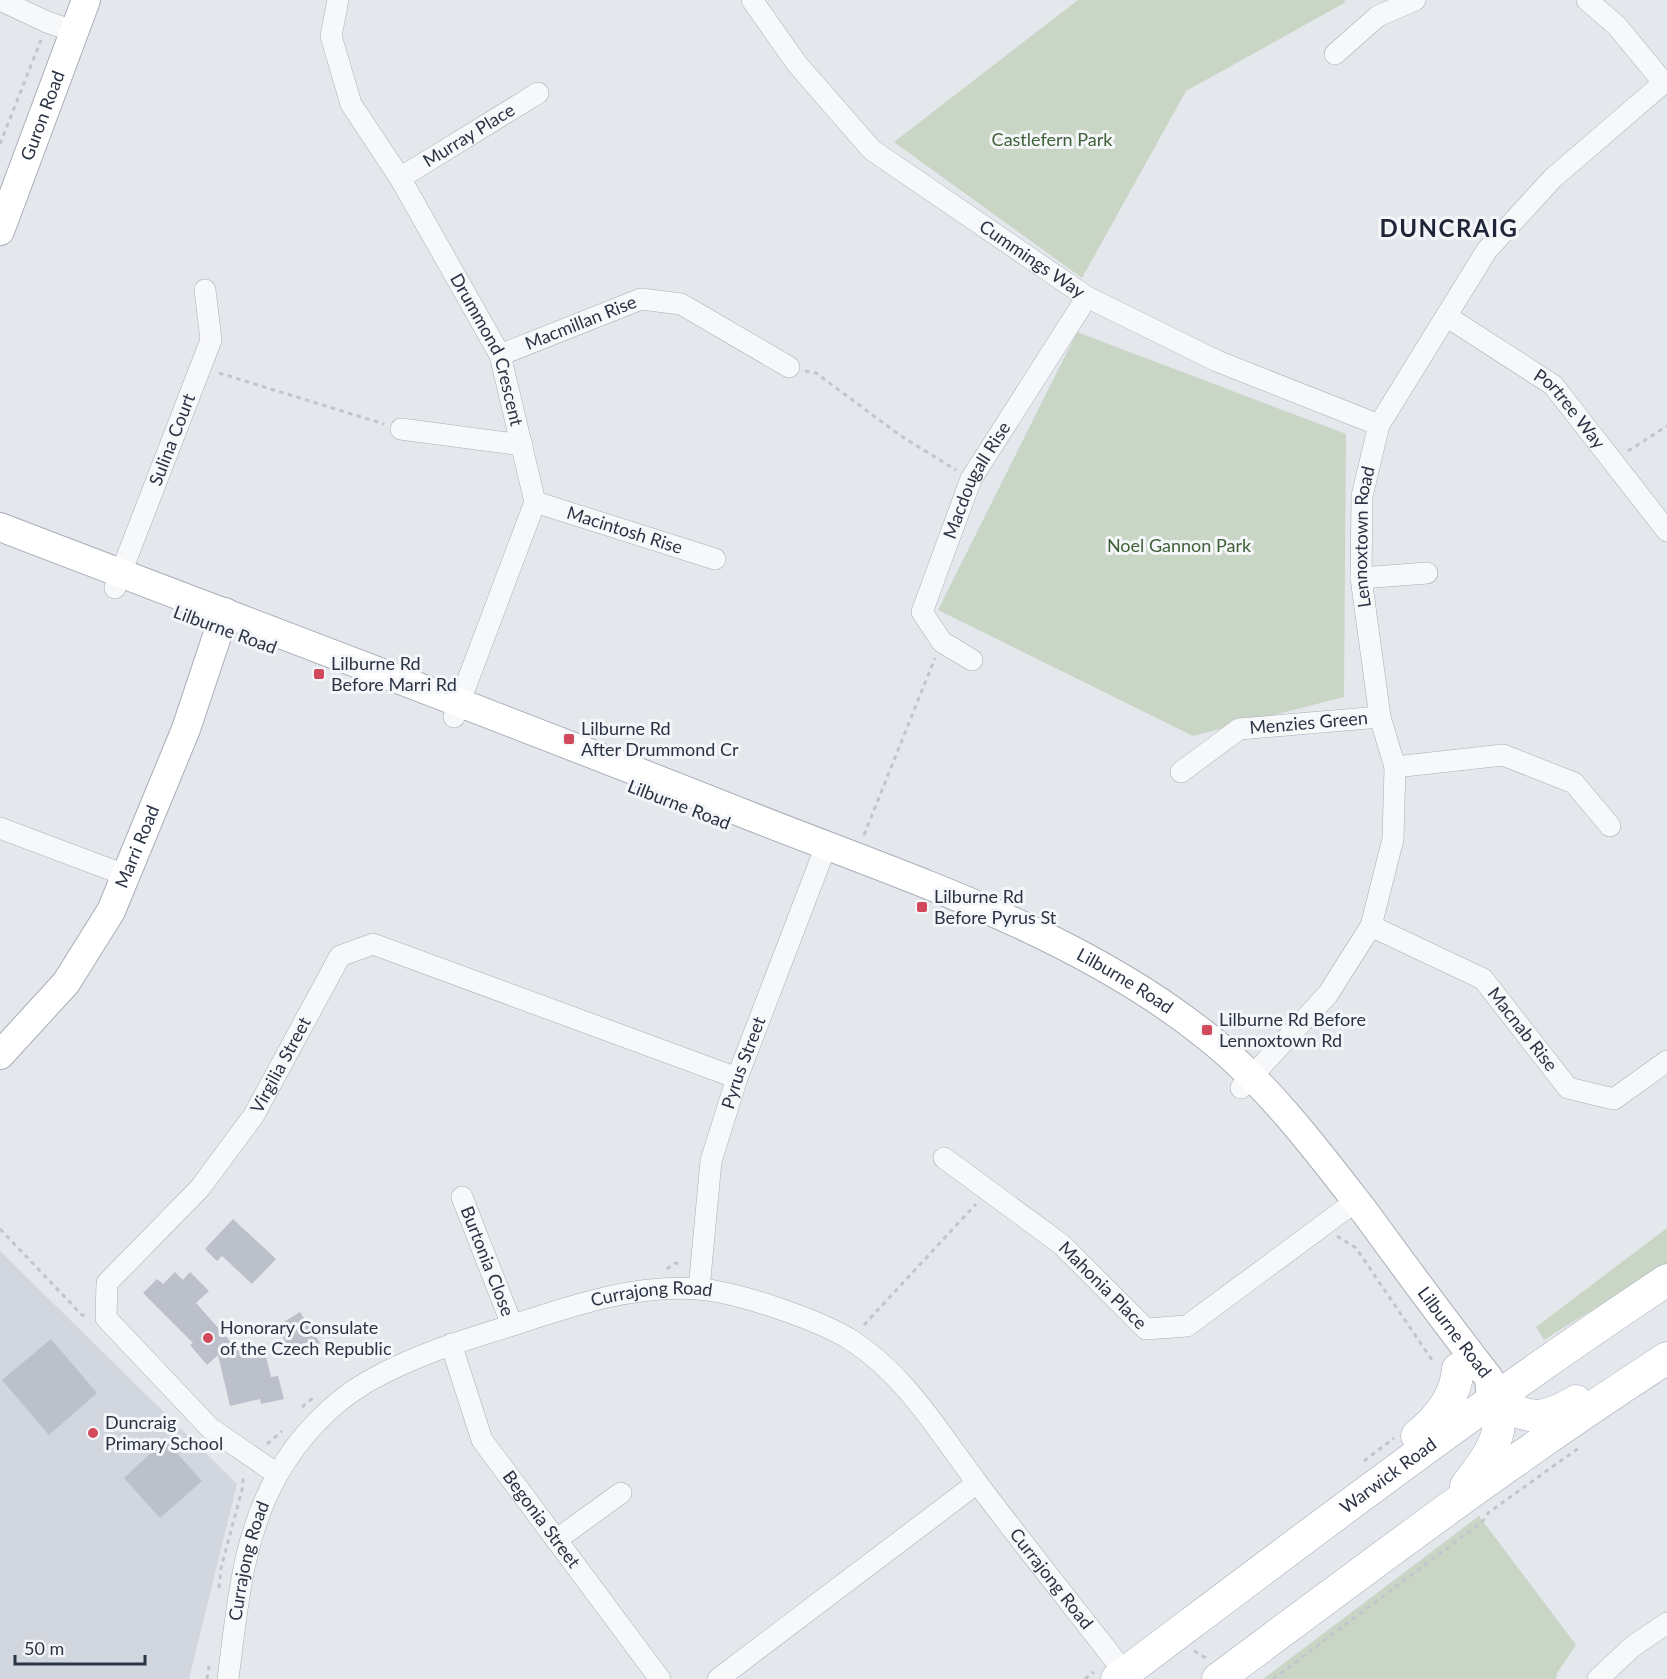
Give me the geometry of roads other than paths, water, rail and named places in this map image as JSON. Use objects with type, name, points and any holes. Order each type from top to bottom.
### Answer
[{"type":"main road","name":"Warwick Road","points":[[1121,1676],[1305,1536],[1491,1400],[1667,1280]]},
{"type":"main road","points":[[1491,1400],[1526,1416],[1551,1415],[1667,1349]]},
{"type":"main road","points":[[1218,1679],[1581,1413],[1667,1359]]},
{"type":"main road","points":[[1305,1536],[1328,1504],[1423,1431],[1435,1418],[1452,1395],[1446,1367]]},
{"type":"main road","points":[[1424,1526],[1466,1485],[1491,1448],[1500,1421],[1499,1410],[1491,1400]]},
{"type":"street","points":[[0,0],[62,20]]},
{"type":"street","name":"Guron Road","points":[[0,186],[62,20],[86,0]]},
{"type":"street","name":"Drummond Crescent","points":[[338,0],[331,36],[351,104],[400,178],[500,355],[535,502]]},
{"type":"street","name":"Cummings Way","points":[[752,0],[797,64],[872,150],[1087,297],[1217,361],[1379,425]]},
{"type":"street","points":[[1335,54],[1378,16],[1415,0]]},
{"type":"street","points":[[1587,0],[1617,26],[1665,81]]},
{"type":"street","name":"Guron Road","points":[[0,231],[62,20]]},
{"type":"street","name":"Lennoxtown Road","points":[[1246,1082],[1328,994],[1371,926],[1393,839],[1395,767],[1380,717],[1361,578],[1362,496],[1379,425],[1487,250],[1553,178],[1665,81]]},
{"type":"street","name":"Murray Place","points":[[400,178],[538,93]]},
{"type":"street","name":"Sulina Court","points":[[118,581],[212,340],[205,290]]},
{"type":"street","name":"Macdougall Rise","points":[[972,660],[942,642],[922,612],[971,479],[1087,297]]},
{"type":"street","name":"Macmillan Rise","points":[[500,355],[641,299],[681,304],[789,367]]},
{"type":"street","name":"Portree Way","points":[[1446,316],[1553,385],[1614,460],[1667,531]]},
{"type":"street","points":[[401,429],[522,445]]},
{"type":"street","points":[[457,710],[535,502]]},
{"type":"street","name":"Macintosh Rise","points":[[535,502],[715,559]]},
{"type":"street","name":"Lilburne Road","points":[[0,527],[118,581]]},
{"type":"street","name":"Lilburne Road","points":[[0,542],[118,581],[824,853],[985,910],[1122,977],[1212,1040],[1246,1082],[1299,1130],[1344,1216],[1446,1367],[1471,1390],[1491,1400]]},
{"type":"street","points":[[1361,578],[1428,573]]},
{"type":"street","name":"Marri Road","points":[[0,1055],[66,983],[111,911],[186,729],[222,621]]},
{"type":"street","name":"Menzies Green","points":[[1181,772],[1239,729],[1380,717]]},
{"type":"street","points":[[1395,767],[1503,754],[1574,783],[1610,826]]},
{"type":"street","points":[[0,828],[124,875]]},
{"type":"street","name":"Pyrus Street","points":[[699,1289],[711,1161],[737,1078],[824,853]]},
{"type":"street","name":"Macnab Rise","points":[[1371,926],[1483,979],[1568,1088],[1614,1099],[1667,1061]]},
{"type":"street","name":"Virgilia Street","points":[[278,1474],[210,1428],[106,1318],[107,1283],[200,1188],[254,1115],[340,956],[373,944],[737,1078]]},
{"type":"street","name":"Mahonia Place","points":[[944,1158],[1061,1244],[1146,1329],[1187,1326],[1344,1216]]},
{"type":"street","name":"Burtonia Close","points":[[462,1197],[512,1325]]},
{"type":"street","name":"Lilburne Road","points":[[1344,1216],[1489,1378],[1491,1400]]},
{"type":"street","name":"Currajong Road","points":[[228,1679],[246,1555],[260,1511],[278,1474],[303,1437],[334,1407],[365,1383],[409,1360],[451,1344],[603,1297],[651,1290],[699,1289],[773,1307],[851,1340],[893,1374],[933,1421],[1121,1676]]},
{"type":"street","name":"Begonia Street","points":[[451,1344],[482,1440],[660,1679]]},
{"type":"street","points":[[718,1679],[977,1483]]},
{"type":"street","points":[[556,1540],[621,1493]]},
{"type":"street","points":[[1598,1679],[1632,1647],[1667,1623]]},
{"type":"place","name":"Lilburne Rd Before Marri Rd","points":[[319,674]]},
{"type":"place","name":"Lilburne Rd After Drummond Cr","points":[[569,739]]},
{"type":"place","name":"Lilburne Rd Before Pyrus St","points":[[922,907]]},
{"type":"place","name":"Lilburne Rd Before Lennoxtown Rd","points":[[1207,1030]]},
{"type":"place","name":"Honorary Consulate of the Czech Republic","points":[[208,1338]]},
{"type":"place","name":"Duncraig Primary School","points":[[93,1433]]},
{"type":"district","name":"DUNCRAIG","points":[[1449,229]]},
{"type":"park label","name":"Castlefern Park","points":[[1052,140]]},
{"type":"park label","name":"Noel Gannon Park","points":[[1179,546]]}]
